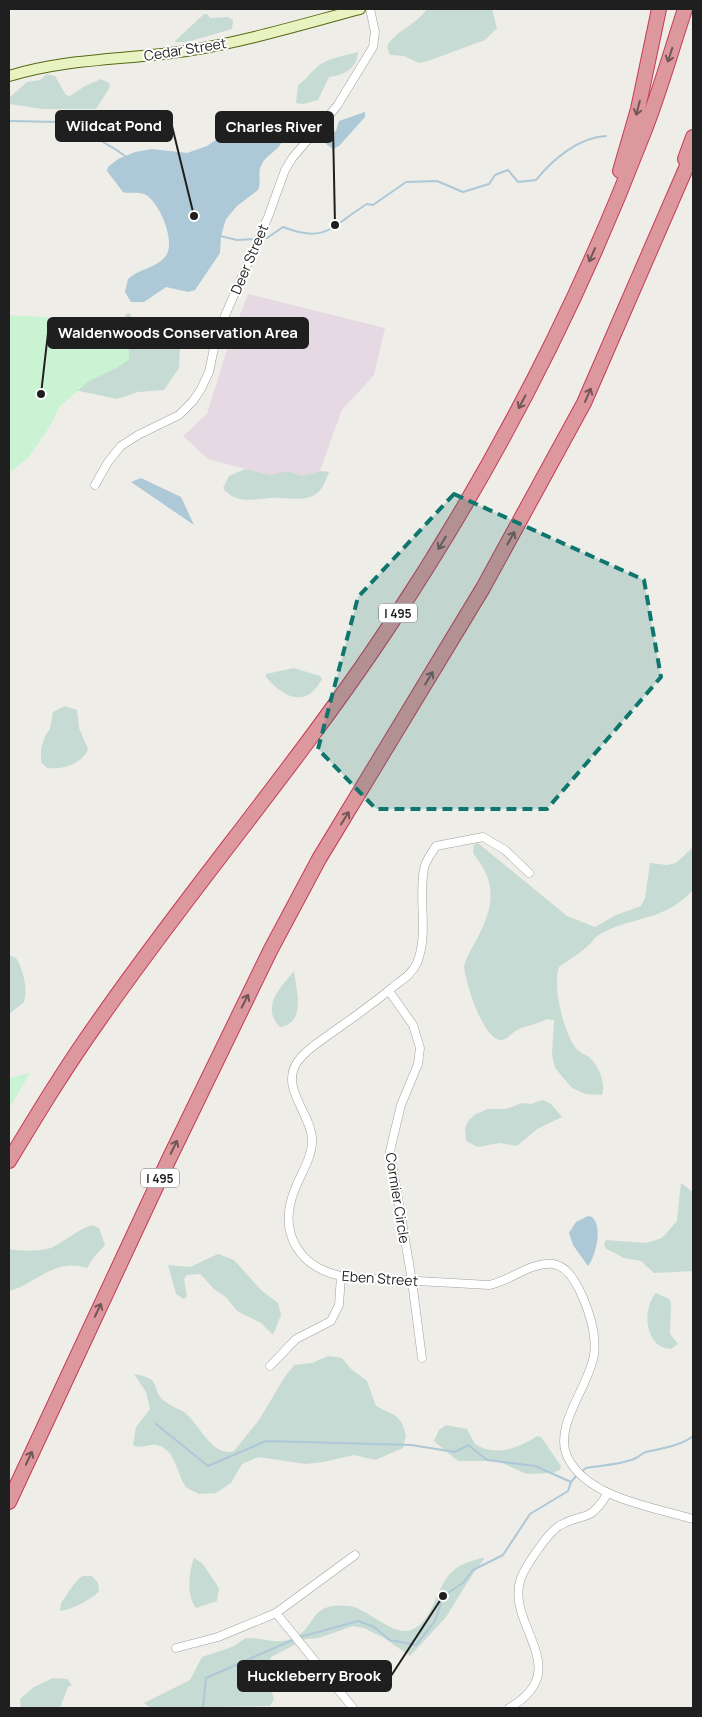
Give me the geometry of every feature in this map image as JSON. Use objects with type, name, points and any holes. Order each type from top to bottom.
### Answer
[{"type":"highway","points":[[605,225],[638,109],[659,9]]},
{"type":"highway","name":"I 495","points":[[9,1161],[99,1019],[294,761],[392,622],[438,550],[497,448],[535,377],[605,225],[643,136],[685,9]]},
{"type":"highway","name":"I 495","points":[[9,1502],[169,1159],[266,960],[319,859],[527,511],[584,403],[660,228],[693,137]]},
{"type":"highway","points":[[660,228],[693,152]]},
{"type":"main road","name":"Cedar Street","points":[[9,76],[65,63],[155,55],[209,47],[360,9]]},
{"type":"street","name":"Deer Street","points":[[95,485],[108,462],[121,446],[138,435],[179,415],[197,397],[207,376],[217,334],[290,161],[337,106],[373,47],[375,32],[370,9]]},
{"type":"street","name":"Eben Street","points":[[529,873],[505,850],[483,837],[436,846],[424,868],[423,929],[419,956],[409,974],[390,991],[313,1047],[298,1060],[293,1072],[293,1086],[309,1124],[312,1145],[290,1203],[288,1217],[291,1233],[296,1246],[310,1263],[329,1274],[341,1276],[489,1285],[542,1264],[559,1266],[570,1274],[588,1311],[594,1342],[590,1372],[563,1437],[568,1458],[583,1478],[608,1493],[693,1519]]},
{"type":"street","name":"Cormier Circle","points":[[390,991],[413,1025],[420,1048],[418,1064],[401,1106],[390,1142],[422,1358]]},
{"type":"street","points":[[270,1366],[296,1339],[331,1320],[339,1305],[341,1276]]},
{"type":"street","points":[[509,1708],[520,1702],[533,1686],[539,1665],[535,1645],[518,1600],[521,1577],[532,1558],[557,1527],[593,1514],[608,1493]]},
{"type":"street","points":[[176,1648],[218,1637],[276,1612],[355,1555]]},
{"type":"street","points":[[276,1612],[299,1644],[353,1708]]},
{"type":"highlighted area","points":[[454,494],[644,580],[661,677],[547,809],[376,809],[318,749],[358,597]]},
{"type":"shaded area","points":[[248,294],[385,328],[374,375],[342,410],[314,487],[208,459],[183,436],[207,414],[230,340]]},
{"type":"green space","points":[[427,9],[492,9],[497,28],[485,40],[428,61],[419,63],[404,56],[390,55],[387,47],[394,37],[417,20]]},
{"type":"green space","points":[[204,14],[207,14],[210,18],[228,17],[233,20],[232,29],[187,42],[174,42]]},
{"type":"green space","points":[[358,52],[355,63],[349,70],[340,75],[329,77],[318,100],[303,104],[296,103],[298,85],[316,68],[330,60]]},
{"type":"green space","points":[[47,74],[55,76],[66,95],[70,96],[85,86],[101,79],[109,83],[110,87],[96,109],[43,109],[9,104],[9,98],[27,82],[40,80]]},
{"type":"green space","points":[[130,313],[135,332],[144,346],[153,348],[174,340],[180,346],[179,368],[164,390],[138,392],[117,399],[70,389],[123,322],[126,314]]},
{"type":"green space","points":[[9,315],[128,322],[129,360],[117,368],[89,381],[59,407],[50,426],[29,457],[9,473]]},
{"type":"green space","points":[[245,469],[271,475],[288,471],[301,476],[322,471],[329,472],[321,489],[308,498],[250,500],[236,498],[223,488],[229,476]]},
{"type":"green space","points":[[294,668],[320,676],[322,679],[316,688],[302,697],[287,695],[266,677],[266,674]]},
{"type":"green space","points":[[65,706],[77,710],[79,728],[88,749],[81,759],[71,765],[47,768],[41,762],[41,749],[45,736],[50,729],[53,712]]},
{"type":"green space","points":[[478,843],[567,916],[595,927],[616,915],[641,906],[645,898],[650,863],[667,865],[676,863],[693,847],[693,890],[682,901],[658,914],[610,929],[597,936],[590,944],[559,967],[557,985],[563,1020],[577,1049],[589,1057],[597,1066],[603,1086],[602,1095],[586,1094],[572,1088],[555,1068],[552,1055],[554,1020],[547,1019],[522,1028],[501,1040],[494,1037],[488,1031],[476,1009],[464,966],[484,923],[491,892],[486,873],[473,853],[474,844]]},
{"type":"green space","points":[[9,955],[16,958],[19,962],[23,973],[25,997],[24,1002],[9,1014]]},
{"type":"green space","points":[[294,971],[298,996],[297,1012],[294,1019],[280,1027],[274,1020],[272,1005],[279,990]]},
{"type":"green space","points":[[30,1073],[9,1108],[9,1078]]},
{"type":"green space","points":[[543,1100],[551,1104],[562,1117],[537,1129],[517,1146],[499,1143],[478,1147],[466,1141],[465,1128],[469,1120],[476,1114],[488,1109],[506,1109],[522,1103],[531,1104]]},
{"type":"green space","points":[[681,1183],[693,1192],[693,1271],[654,1273],[641,1261],[624,1258],[605,1248],[606,1240],[646,1243],[662,1238],[677,1221]]},
{"type":"green space","points":[[92,1225],[99,1228],[105,1245],[87,1268],[65,1266],[9,1291],[9,1249],[31,1251],[48,1249]]},
{"type":"green space","points":[[218,1254],[234,1260],[261,1290],[278,1303],[281,1315],[273,1335],[261,1323],[237,1311],[226,1297],[215,1290],[200,1274],[187,1275],[184,1279],[187,1296],[184,1299],[176,1294],[168,1265],[190,1267]]},
{"type":"green space","points":[[656,1293],[669,1299],[671,1303],[670,1334],[678,1344],[671,1349],[662,1347],[655,1342],[648,1326],[649,1308]]},
{"type":"green space","points":[[328,1356],[342,1358],[350,1368],[367,1381],[376,1406],[396,1416],[402,1423],[406,1435],[403,1448],[375,1460],[354,1455],[306,1464],[258,1457],[242,1464],[231,1483],[216,1493],[199,1494],[187,1488],[183,1483],[172,1457],[164,1448],[157,1445],[139,1447],[133,1445],[136,1427],[150,1409],[146,1392],[134,1374],[153,1381],[159,1396],[163,1400],[184,1412],[212,1445],[226,1452],[234,1451],[259,1420],[294,1365],[312,1363]]},
{"type":"green space","points":[[446,1425],[467,1429],[475,1444],[491,1450],[515,1447],[537,1436],[541,1437],[561,1466],[560,1470],[552,1473],[526,1474],[498,1461],[458,1461],[434,1441],[439,1430]]},
{"type":"green space","points":[[194,1558],[202,1563],[219,1588],[217,1601],[196,1608],[191,1597],[189,1583]]},
{"type":"green space","points":[[485,1558],[446,1617],[410,1656],[384,1638],[364,1628],[353,1626],[319,1638],[306,1639],[271,1657],[266,1674],[274,1699],[270,1706],[151,1708],[144,1703],[190,1680],[202,1657],[232,1647],[246,1638],[288,1640],[298,1636],[319,1612],[325,1608],[349,1606],[389,1626],[404,1631],[411,1630],[425,1619],[443,1584],[454,1570],[464,1564]]},
{"type":"green space","points":[[83,1576],[92,1576],[98,1583],[99,1591],[81,1604],[60,1611],[61,1603],[74,1584]]},
{"type":"green space","points":[[53,1678],[67,1679],[72,1685],[68,1687],[60,1708],[21,1708],[20,1699],[34,1687]]},
{"type":"water","points":[[365,112],[365,117],[339,146],[333,149],[326,144],[332,133],[336,131],[339,121]]},
{"type":"water","points":[[238,128],[259,135],[276,135],[282,142],[263,162],[259,172],[260,184],[258,190],[237,206],[226,219],[221,236],[220,253],[195,290],[188,292],[166,287],[144,302],[131,302],[125,292],[128,279],[157,264],[165,257],[168,251],[168,234],[157,206],[151,199],[143,194],[123,192],[107,171],[108,167],[118,159],[135,152],[152,149],[187,153],[207,146],[229,131]]},
{"type":"water","points":[[141,478],[181,497],[194,525],[131,482]]},
{"type":"water","points":[[588,1216],[592,1217],[595,1222],[598,1234],[594,1255],[588,1266],[573,1245],[569,1233],[576,1222]]},
{"type":"waterway","points":[[9,121],[59,122],[86,126],[99,139],[126,157]]},
{"type":"waterway","points":[[262,238],[267,238],[283,227],[310,234],[328,230],[367,204],[373,205],[406,182],[437,181],[463,192],[489,184],[495,175],[508,170],[518,182],[536,180],[550,165],[576,145],[586,140],[606,136]]},
{"type":"waterway","points":[[220,236],[237,240],[257,239]]},
{"type":"waterway","points":[[156,1424],[208,1466],[266,1441],[411,1445],[455,1452],[468,1445],[487,1460],[535,1466],[571,1482]]},
{"type":"waterway","points":[[581,1472],[586,1468],[630,1460],[645,1452],[677,1444],[693,1436]]},
{"type":"waterway","points":[[300,1637],[358,1621],[374,1627],[390,1640],[416,1645],[435,1621],[443,1596],[463,1583],[473,1570],[503,1555],[530,1514],[568,1491],[571,1482],[577,1475]]},
{"type":"waterway","points":[[203,1708],[206,1678],[295,1639]]},
{"type":"place","name":"Wildcat Pond","points":[[194,216]]},
{"type":"place","name":"Charles River","points":[[335,225]]},
{"type":"place","name":"Waldenwoods Conservation Area","points":[[41,394]]},
{"type":"place","name":"Huckleberry Brook","points":[[443,1596]]}]
